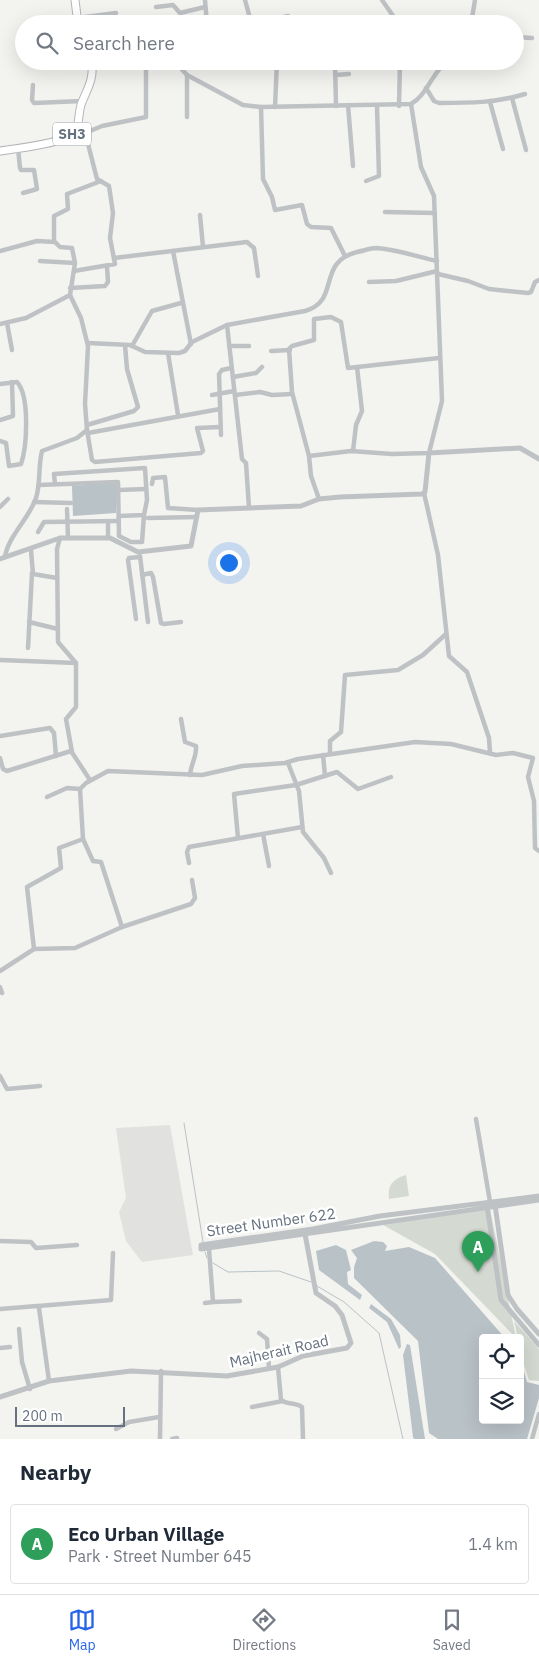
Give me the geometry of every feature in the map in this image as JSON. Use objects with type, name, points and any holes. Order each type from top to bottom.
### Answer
[{"type":"main road","points":[[76,0],[77,15]]},
{"type":"main road","name":"SH3","points":[[0,151],[67,137],[74,133],[82,101],[91,81],[92,70]]},
{"type":"street","points":[[204,0],[206,15]]},
{"type":"street","points":[[245,0],[249,15]]},
{"type":"street","points":[[382,0],[392,15]]},
{"type":"street","points":[[472,15],[475,0]]},
{"type":"street","points":[[156,7],[173,5],[180,13],[205,8]]},
{"type":"street","points":[[106,15],[116,13]]},
{"type":"street","points":[[524,38],[532,38]]},
{"type":"street","points":[[83,134],[102,126],[146,117],[146,70]]},
{"type":"street","points":[[182,70],[187,75],[238,102],[261,108],[348,105],[399,106],[411,104],[440,70]]},
{"type":"street","points":[[275,107],[277,70]]},
{"type":"street","points":[[335,70],[336,106]]},
{"type":"street","points":[[399,106],[400,70]]},
{"type":"street","points":[[335,75],[349,74]]},
{"type":"street","points":[[187,75],[187,117]]},
{"type":"street","points":[[33,85],[32,100],[34,103],[82,101]]},
{"type":"street","points":[[426,88],[436,103],[490,102],[525,94]]},
{"type":"street","points":[[512,98],[526,150]]},
{"type":"street","points":[[490,102],[503,148]]},
{"type":"street","points":[[411,104],[421,167],[432,190],[435,213],[442,410],[429,453],[424,494],[429,522],[436,544],[449,656],[467,672],[489,738],[490,753]]},
{"type":"street","points":[[348,105],[352,166]]},
{"type":"street","points":[[366,181],[379,176],[377,106]]},
{"type":"street","points":[[261,108],[263,179],[272,197],[275,210],[302,205],[308,226],[331,228],[345,256]]},
{"type":"street","points":[[74,271],[107,267],[115,264],[110,238],[113,220],[111,192],[108,184],[97,179],[83,134],[77,125]]},
{"type":"street","points":[[18,148],[20,168],[21,170],[34,170],[37,189],[23,193]]},
{"type":"street","points":[[54,242],[53,217],[68,209],[67,194],[101,181]]},
{"type":"street","points":[[385,212],[435,213]]},
{"type":"street","points":[[200,215],[203,247]]},
{"type":"street","points":[[0,251],[37,241],[54,242],[60,246],[72,248],[75,263],[70,295],[81,318],[88,343],[85,404],[92,460],[95,462],[201,453],[203,451],[197,428],[220,427]]},
{"type":"street","points":[[114,258],[247,242],[254,248],[258,276]]},
{"type":"street","points":[[88,343],[126,345],[143,352],[182,353],[191,344],[227,325],[313,308],[323,300],[331,271],[345,256],[376,248],[437,261]]},
{"type":"street","points":[[172,251],[181,303],[191,344]]},
{"type":"street","points":[[40,261],[75,263]]},
{"type":"street","points":[[70,288],[105,286],[108,282],[107,267]]},
{"type":"street","points":[[369,282],[396,281],[437,273],[466,280],[489,289],[528,293],[539,280]]},
{"type":"street","points":[[0,324],[26,318],[70,295]]},
{"type":"street","points":[[132,346],[152,311],[181,303]]},
{"type":"street","points":[[313,308],[315,319],[314,340],[292,346],[290,350],[292,394],[310,456],[312,477],[319,500]]},
{"type":"street","points":[[315,319],[331,317],[340,321],[347,366],[350,368],[439,358]]},
{"type":"street","points":[[7,323],[12,350]]},
{"type":"street","points":[[227,325],[242,459],[246,463],[249,508]]},
{"type":"street","points":[[3,558],[7,547],[20,529],[34,502],[39,485],[42,451],[77,438],[87,429],[134,411],[138,407],[128,369],[126,345]]},
{"type":"street","points":[[229,346],[249,346]]},
{"type":"street","points":[[271,351],[290,350]]},
{"type":"street","points":[[168,353],[178,415]]},
{"type":"street","points":[[232,377],[256,373],[262,367]]},
{"type":"street","points":[[353,451],[356,425],[362,411],[357,367]]},
{"type":"street","points":[[221,435],[220,371],[231,368]]},
{"type":"street","points":[[0,420],[13,416],[12,382]]},
{"type":"street","points":[[0,384],[17,382],[22,388],[26,439],[21,464],[9,466],[6,443],[0,441]]},
{"type":"street","points":[[212,395],[260,392],[272,395],[292,394]]},
{"type":"street","points":[[87,429],[220,409]]},
{"type":"street","points":[[310,456],[353,451],[392,454],[520,448],[539,459]]},
{"type":"street","points":[[39,485],[118,482],[119,536],[131,542],[142,542],[148,500],[145,468],[54,474],[55,484]]},
{"type":"street","points":[[152,484],[153,478],[164,477],[168,508],[198,510],[301,506],[319,500],[424,494]]},
{"type":"street","points":[[118,490],[146,489]]},
{"type":"street","points":[[0,507],[8,499]]},
{"type":"street","points":[[34,502],[71,503]]},
{"type":"street","points":[[67,509],[68,538]]},
{"type":"street","points":[[136,619],[129,558],[140,554],[191,546],[198,510]]},
{"type":"street","points":[[38,532],[44,522],[108,521],[146,517],[197,517]]},
{"type":"street","points":[[108,521],[108,538]]},
{"type":"street","points":[[3,558],[31,550],[60,538],[108,538],[140,554]]},
{"type":"street","points":[[60,538],[57,549],[58,642],[76,663],[76,707],[66,719],[72,752],[90,780]]},
{"type":"street","points":[[28,648],[32,574],[31,550]]},
{"type":"street","points":[[140,554],[148,622]]},
{"type":"street","points":[[142,575],[151,573],[153,576],[161,622],[164,624],[181,622]]},
{"type":"street","points":[[32,574],[58,578]]},
{"type":"street","points":[[29,622],[58,629]]},
{"type":"street","points":[[330,754],[330,742],[341,732],[345,675],[398,670],[422,655],[446,634]]},
{"type":"street","points":[[0,660],[76,663]]},
{"type":"street","points":[[181,719],[185,742],[196,746],[197,753],[191,763],[190,774]]},
{"type":"street","points":[[0,736],[50,728],[54,733],[56,756]]},
{"type":"street","points":[[47,797],[67,788],[80,789],[90,780],[108,771],[202,775],[252,765],[288,763],[323,755],[415,742],[451,744],[490,753],[514,753],[533,758],[528,777],[534,801],[535,848],[539,851]]},
{"type":"street","points":[[0,758],[4,771],[7,771],[72,752]]},
{"type":"street","points":[[323,755],[325,776]]},
{"type":"street","points":[[288,763],[296,785],[302,827],[305,835],[324,858],[331,873]]},
{"type":"street","points":[[238,838],[233,795],[296,785],[340,773],[358,789],[391,777]]},
{"type":"street","points":[[80,789],[83,839],[93,861],[101,862],[122,927]]},
{"type":"street","points":[[188,863],[187,852],[189,847],[302,827]]},
{"type":"street","points":[[263,834],[269,866]]},
{"type":"street","points":[[34,949],[27,887],[61,868],[62,860],[59,848],[83,839]]},
{"type":"street","points":[[0,971],[34,949],[75,948],[122,927],[193,902],[195,898],[192,880]]},
{"type":"street","points":[[0,987],[2,993]]},
{"type":"street","points":[[0,1076],[6,1089],[40,1086]]},
{"type":"street","points":[[476,1119],[508,1295],[517,1309],[539,1334]]},
{"type":"street","name":"Street Number 622","points":[[241,1242],[201,1250],[200,1246],[358,1226],[539,1196]]},
{"type":"street","name":"Street Number 622","points":[[491,1204],[539,1200]]},
{"type":"street","points":[[491,1204],[501,1300],[539,1345]]},
{"type":"street","name":"Majherait Road","points":[[0,1397],[30,1389],[49,1381],[131,1371],[162,1371],[220,1376],[278,1366],[303,1356],[344,1350],[350,1346],[342,1315],[335,1306],[316,1292],[305,1233]]},
{"type":"street","points":[[0,1241],[31,1242],[34,1248],[41,1249],[77,1245]]},
{"type":"street","points":[[209,1249],[213,1302]]},
{"type":"street","points":[[0,1309],[111,1300],[113,1253]]},
{"type":"street","points":[[205,1302],[240,1300]]},
{"type":"street","points":[[38,1306],[49,1381]]},
{"type":"street","points":[[19,1329],[22,1362],[30,1389]]},
{"type":"street","points":[[259,1333],[267,1340],[269,1368]]},
{"type":"street","points":[[0,1348],[10,1347]]},
{"type":"street","points":[[278,1366],[280,1397],[283,1402]]},
{"type":"street","points":[[160,1439],[159,1417],[162,1371]]},
{"type":"street","points":[[252,1406],[283,1402],[302,1407],[303,1439]]},
{"type":"street","points":[[532,1439],[539,1414]]},
{"type":"street","points":[[116,1429],[129,1422],[159,1417]]},
{"type":"shaded area","points":[[117,483],[116,513],[73,516],[72,486]]},
{"type":"shaded area","points":[[170,1125],[193,1255],[142,1262],[126,1241],[119,1212],[126,1198],[116,1128]]},
{"type":"shaded area","points":[[406,1175],[409,1196],[389,1199],[389,1190],[392,1183]]},
{"type":"shaded area","points":[[490,1209],[515,1334],[512,1334],[435,1254],[383,1225]]},
{"type":"shaded area","points":[[374,1241],[383,1242],[387,1246],[385,1251],[409,1247],[435,1258],[502,1334],[479,1334],[479,1424],[524,1424],[524,1372],[527,1382],[539,1385],[539,1398],[527,1439],[438,1439],[429,1433],[418,1341],[354,1278],[354,1267],[357,1258],[351,1250]]},
{"type":"shaded area","points":[[336,1245],[346,1250],[351,1270],[347,1272],[348,1284],[362,1295],[360,1300],[319,1270],[316,1251]]},
{"type":"shaded area","points":[[371,1304],[391,1319],[400,1335],[401,1347],[399,1349],[387,1322],[369,1308]]},
{"type":"shaded area","points":[[514,1321],[539,1349],[539,1381],[529,1380],[524,1365],[524,1334],[517,1334]]},
{"type":"shaded area","points":[[407,1344],[410,1345],[425,1439],[414,1439],[413,1437],[403,1355]]},
{"type":"waterway","points":[[184,1123],[203,1242]]},
{"type":"waterway","points":[[205,1252],[207,1258]]},
{"type":"waterway","points":[[213,1263],[228,1272],[279,1271],[311,1282]]},
{"type":"waterway","points":[[317,1286],[344,1302],[379,1333],[403,1439]]},
{"type":"place","name":"Eco Urban Village","points":[[478,1272]]}]
